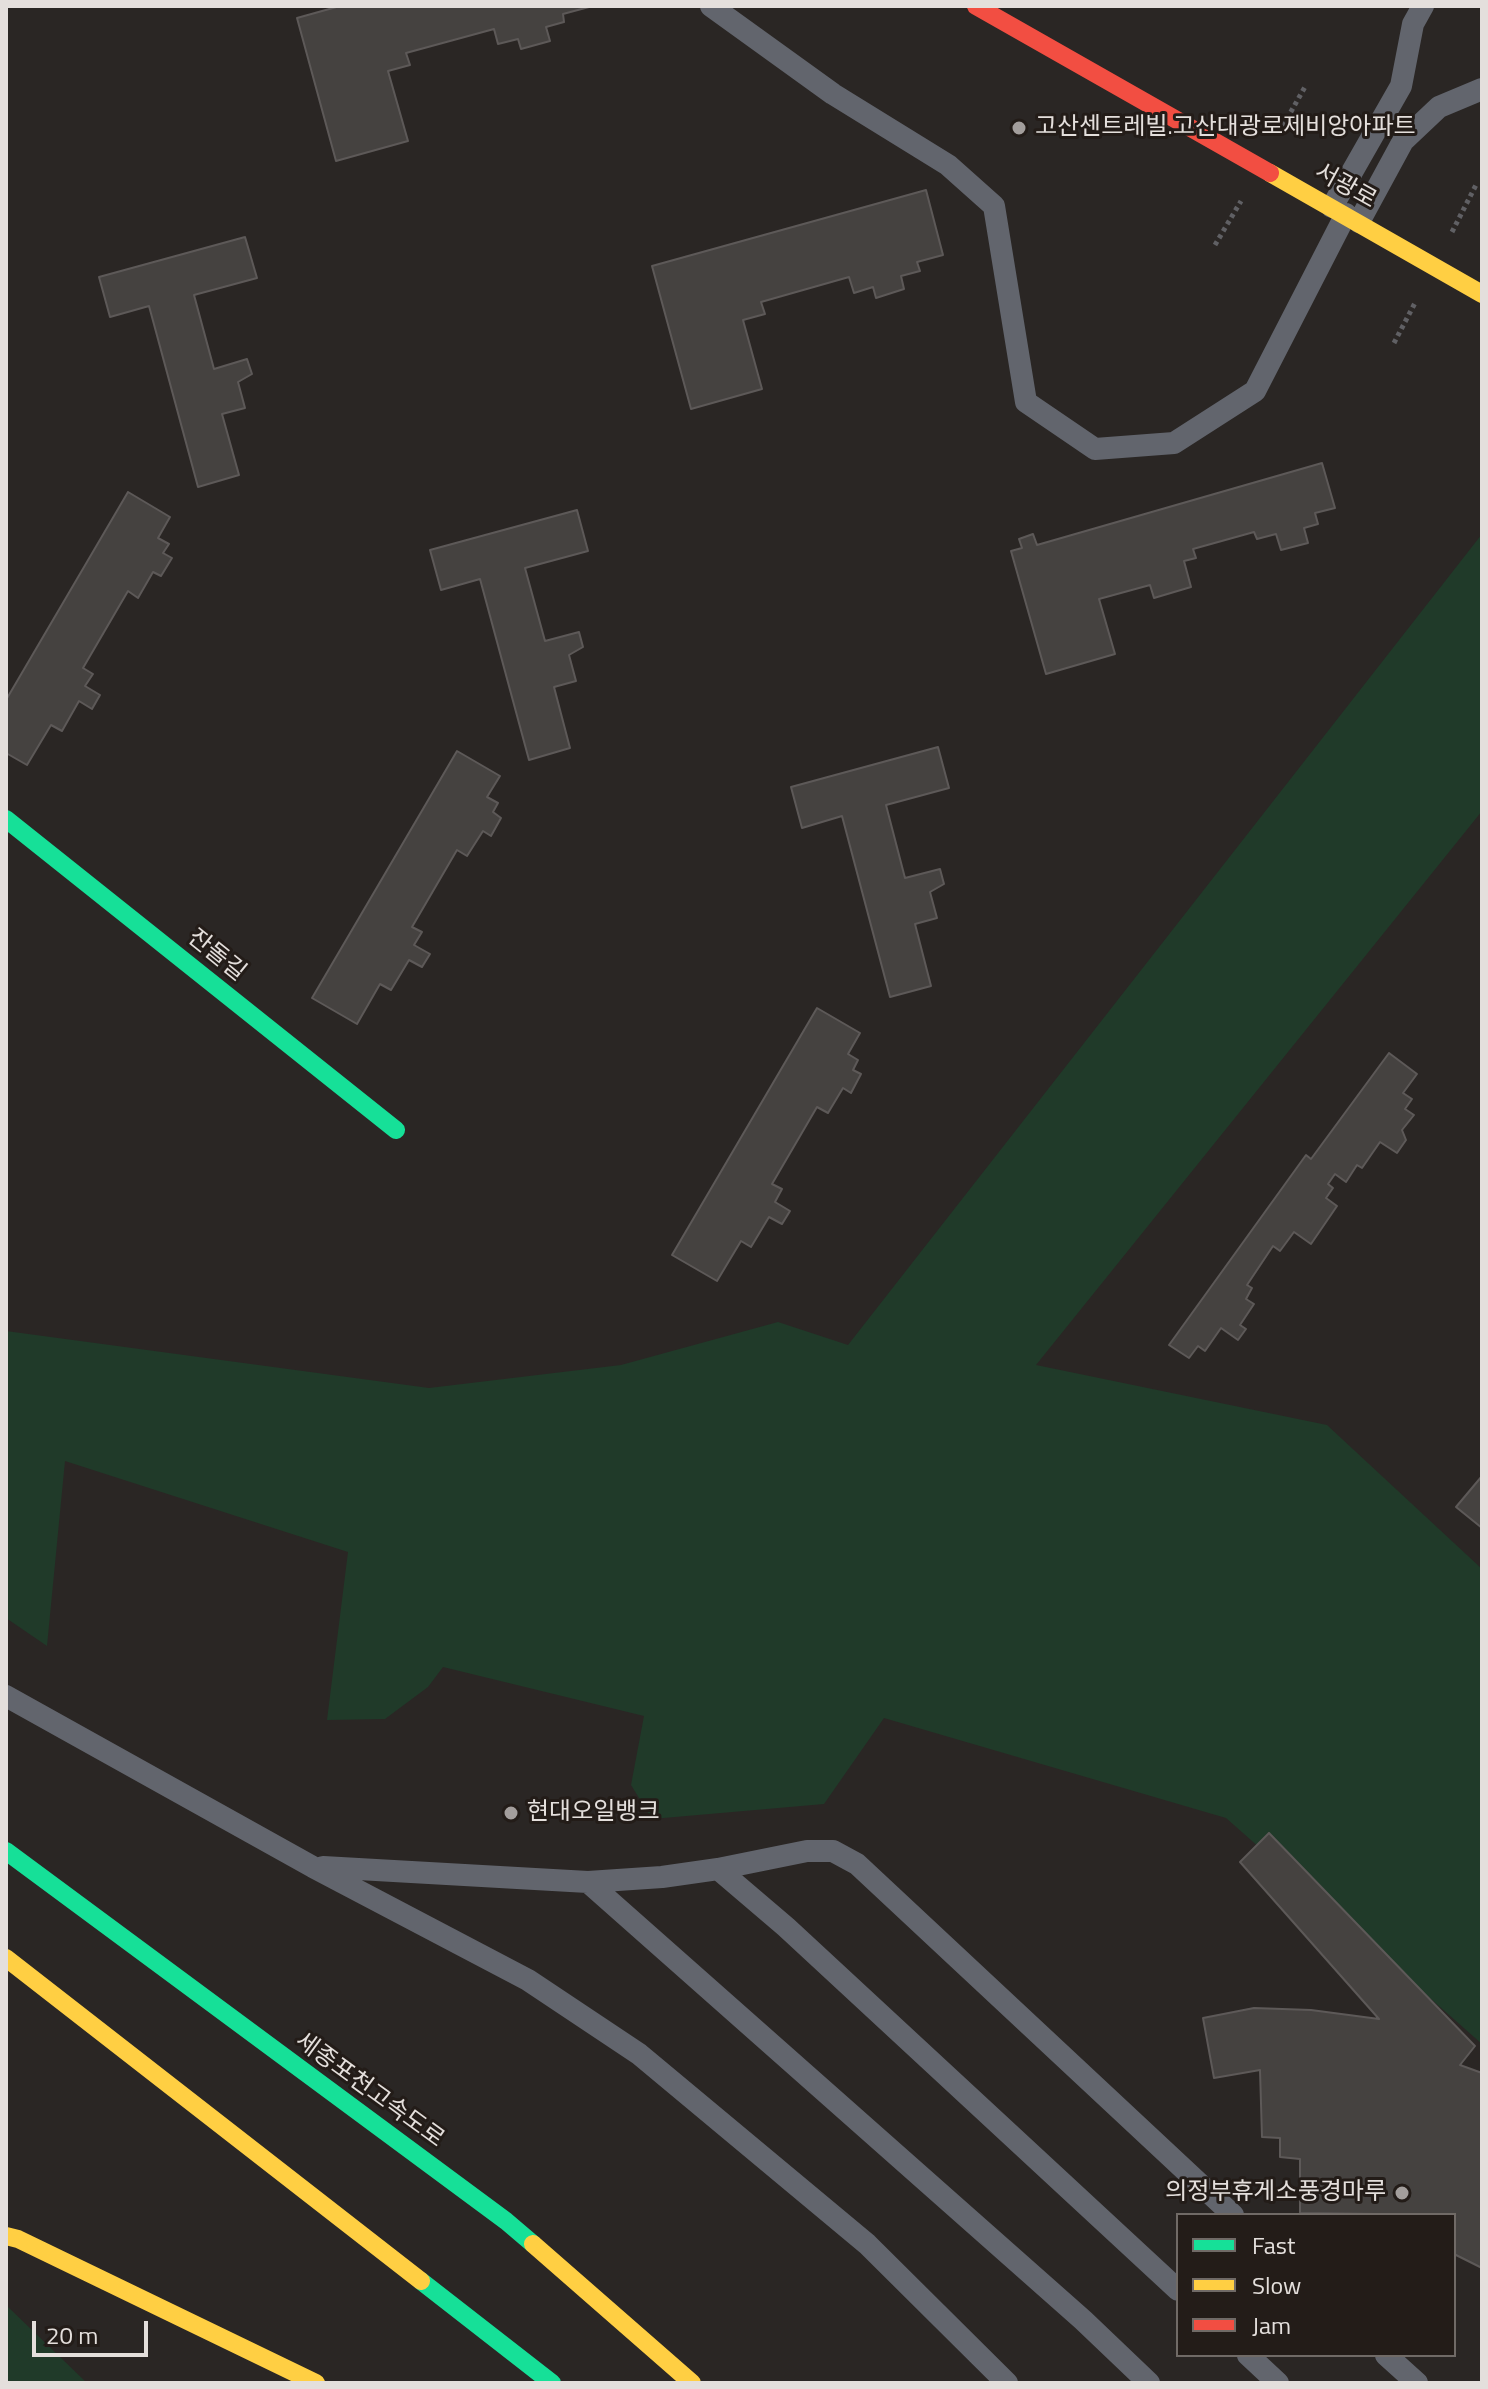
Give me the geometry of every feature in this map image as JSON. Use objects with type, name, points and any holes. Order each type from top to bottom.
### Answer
[{"type":"main road","name":"서광로","points":[[976,6],[1482,294]]},
{"type":"main road","name":"잔돌길","points":[[6,819],[396,1130]]},
{"type":"main road","name":"세종포천고속도로","points":[[6,1851],[506,2221],[692,2383]]},
{"type":"main road","points":[[6,1958],[552,2383]]},
{"type":"main road","points":[[6,2236],[18,2239],[316,2383]]},
{"type":"lane","points":[[711,6],[833,94],[948,165],[994,206],[1026,402],[1095,449],[1174,443],[1255,391],[1346,214],[1401,86],[1413,24],[1423,6]]},
{"type":"lane","points":[[1346,214],[1403,141],[1439,107],[1482,89]]},
{"type":"lane","points":[[6,1696],[313,1867],[528,1980],[639,2054],[867,2244],[1007,2383]]},
{"type":"lane","points":[[313,1867],[588,1882],[662,1877],[807,1851],[833,1851],[857,1864],[1231,2213]]},
{"type":"lane","points":[[718,1869],[786,1927],[1176,2288]]},
{"type":"lane","points":[[588,1882],[1072,2309],[1149,2383]]},
{"type":"lane","points":[[1250,2357],[1278,2383]]},
{"type":"lane","points":[[1388,2357],[1417,2383]]},
{"type":"green space","points":[[1482,534],[1482,811],[1036,1365],[1327,1425],[1482,1569],[1482,2044],[1226,1818],[884,1718],[824,1804],[652,1819],[631,1785],[644,1716],[443,1667],[428,1687],[385,1719],[327,1720],[348,1552],[65,1461],[47,1646],[6,1618],[6,1331],[429,1388],[621,1365],[778,1322],[848,1345]]},
{"type":"green space","points":[[6,2305],[87,2383],[6,2383]]},
{"type":"building","points":[[340,6],[589,7],[563,14],[564,22],[546,27],[550,41],[521,49],[518,39],[498,44],[494,29],[406,53],[410,65],[388,71],[408,141],[336,161],[297,18]]},
{"type":"building","points":[[926,190],[943,255],[917,262],[920,271],[901,276],[904,289],[876,298],[873,287],[854,293],[849,277],[761,302],[765,314],[743,320],[762,389],[691,409],[652,266]]},
{"type":"building","points":[[245,237],[257,278],[194,295],[214,369],[247,359],[252,374],[238,382],[245,408],[222,414],[239,475],[198,487],[149,306],[110,317],[99,277]]},
{"type":"building","points":[[1322,463],[1335,508],[1315,513],[1318,524],[1304,528],[1308,543],[1281,550],[1276,534],[1257,539],[1254,532],[1193,549],[1196,558],[1184,561],[1191,587],[1154,598],[1150,585],[1099,599],[1115,654],[1046,674],[1011,551],[1022,548],[1019,539],[1033,534],[1037,545]]},
{"type":"building","points":[[128,492],[170,517],[158,538],[169,544],[163,553],[172,558],[161,576],[153,572],[138,598],[128,591],[83,668],[93,674],[85,686],[100,695],[92,709],[79,701],[62,731],[51,725],[27,765],[6,753],[6,700]]},
{"type":"building","points":[[577,510],[588,551],[525,568],[545,641],[579,632],[583,647],[569,655],[576,681],[554,687],[570,748],[529,760],[480,579],[441,590],[430,550]]},
{"type":"building","points":[[938,747],[949,788],[886,805],[905,878],[940,869],[944,884],[930,892],[937,918],[915,924],[931,986],[890,997],[842,816],[802,828],[791,787]]},
{"type":"building","points":[[457,751],[500,776],[487,797],[498,803],[493,812],[501,818],[491,836],[483,831],[467,856],[457,850],[412,927],[422,932],[414,945],[430,954],[422,967],[409,960],[391,990],[380,984],[357,1024],[312,998]]},
{"type":"building","points":[[817,1008],[860,1033],[848,1054],[858,1060],[853,1070],[861,1074],[851,1093],[843,1088],[828,1113],[817,1107],[772,1184],[782,1189],[775,1202],[790,1211],[782,1224],[769,1217],[751,1247],[741,1241],[717,1281],[672,1255]]},
{"type":"building","points":[[1389,1053],[1417,1074],[1403,1093],[1412,1099],[1405,1109],[1414,1115],[1402,1130],[1406,1140],[1397,1153],[1380,1142],[1362,1168],[1357,1165],[1346,1182],[1335,1174],[1328,1184],[1333,1188],[1326,1198],[1337,1206],[1311,1244],[1294,1232],[1280,1251],[1273,1246],[1247,1285],[1252,1288],[1246,1299],[1254,1304],[1240,1325],[1246,1329],[1238,1340],[1221,1328],[1205,1351],[1198,1346],[1189,1358],[1169,1345],[1306,1155],[1311,1159]]},
{"type":"building","points":[[1482,1476],[1482,1528],[1456,1507]]},
{"type":"building","points":[[1269,1833],[1475,2046],[1460,2065],[1482,2073],[1482,2268],[1456,2255],[1456,2213],[1300,2213],[1300,2159],[1280,2157],[1280,2138],[1262,2137],[1260,2070],[1214,2078],[1203,2018],[1254,2008],[1311,2010],[1379,2019],[1240,1862]]},
{"type":"traffic: fast","points":[[6,819],[396,1130]]},
{"type":"traffic: fast","points":[[6,1851],[533,2244]]},
{"type":"traffic: fast","points":[[421,2281],[552,2383]]},
{"type":"traffic: slow","points":[[1270,173],[1482,294]]},
{"type":"traffic: slow","points":[[6,1958],[421,2281]]},
{"type":"traffic: slow","points":[[6,2236],[18,2239],[316,2383]]},
{"type":"traffic: slow","points":[[533,2244],[692,2383]]},
{"type":"traffic: jam","points":[[976,6],[1270,173]]},
{"type":"place","name":"고산센트레빌.고산대광로제비앙아파트","points":[[1019,128]]},
{"type":"place","name":"현대오일뱅크","points":[[511,1813]]},
{"type":"place","name":"의정부휴게소풍경마루","points":[[1402,2193]]}]
